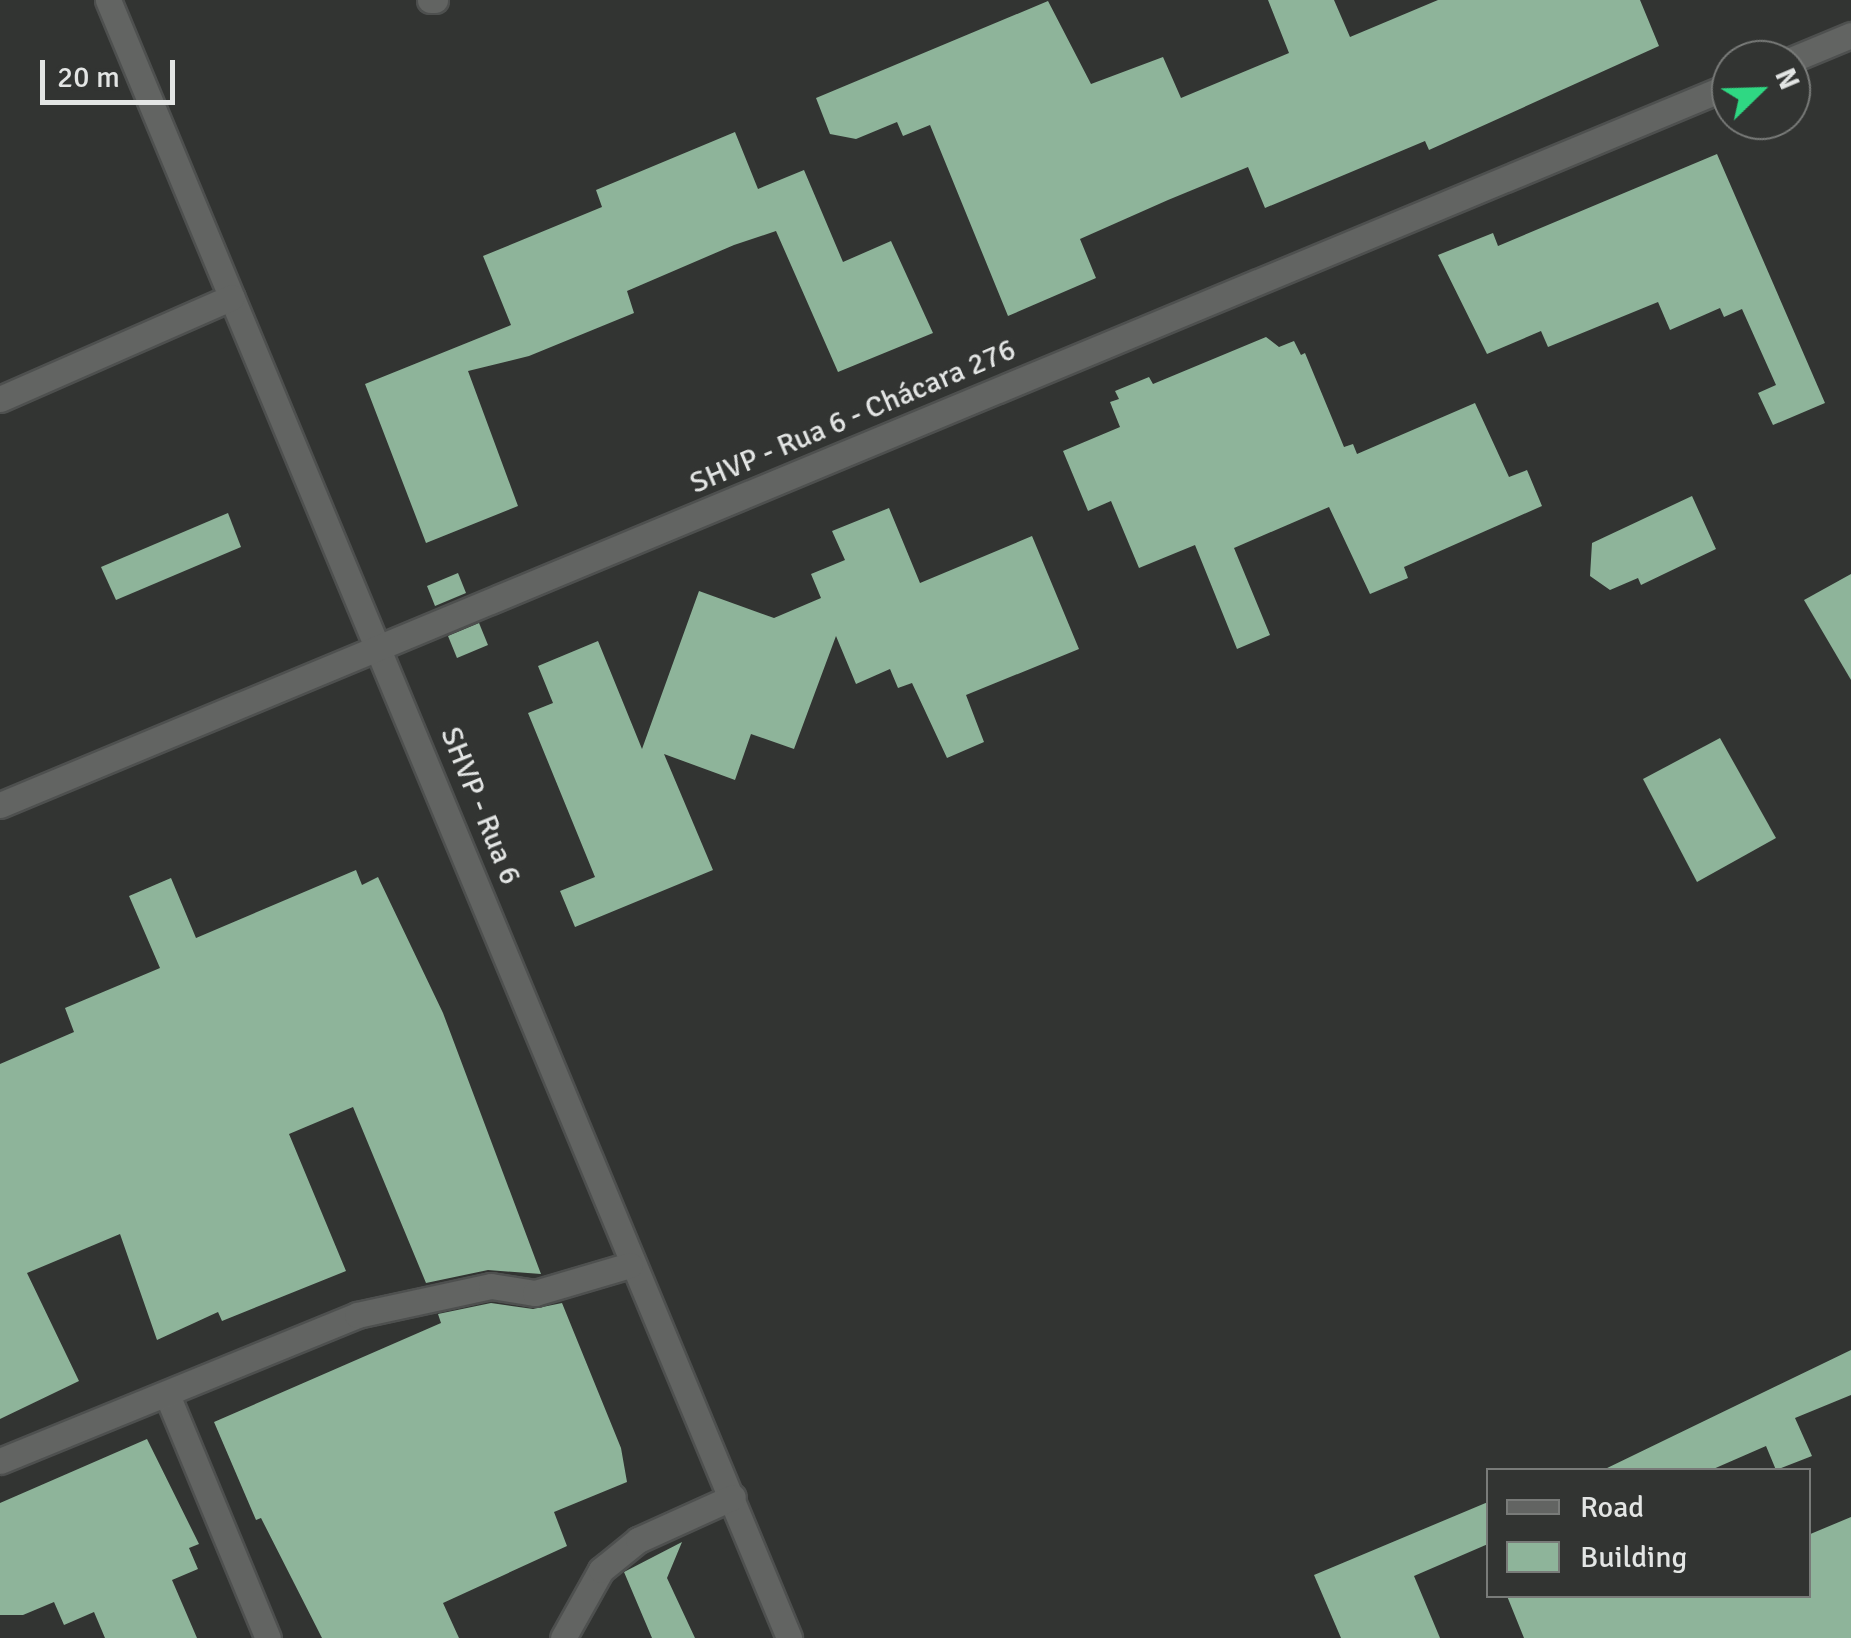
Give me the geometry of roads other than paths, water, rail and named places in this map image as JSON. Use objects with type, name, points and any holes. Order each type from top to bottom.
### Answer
[{"type":"street","name":"SHVP - Rua 6","points":[[108,0],[380,648],[630,1265],[732,1496],[789,1638]]},
{"type":"street","points":[[1811,52],[1851,35]]},
{"type":"street","name":"SHVP - Rua 6 - Chácara 276","points":[[0,806],[1711,93]]},
{"type":"street","points":[[0,399],[232,297]]},
{"type":"street","points":[[0,1460],[168,1397],[357,1316],[491,1286],[535,1292],[630,1265]]},
{"type":"street","points":[[168,1397],[268,1638]]},
{"type":"street","points":[[562,1638],[601,1570],[638,1540],[732,1496]]}]
